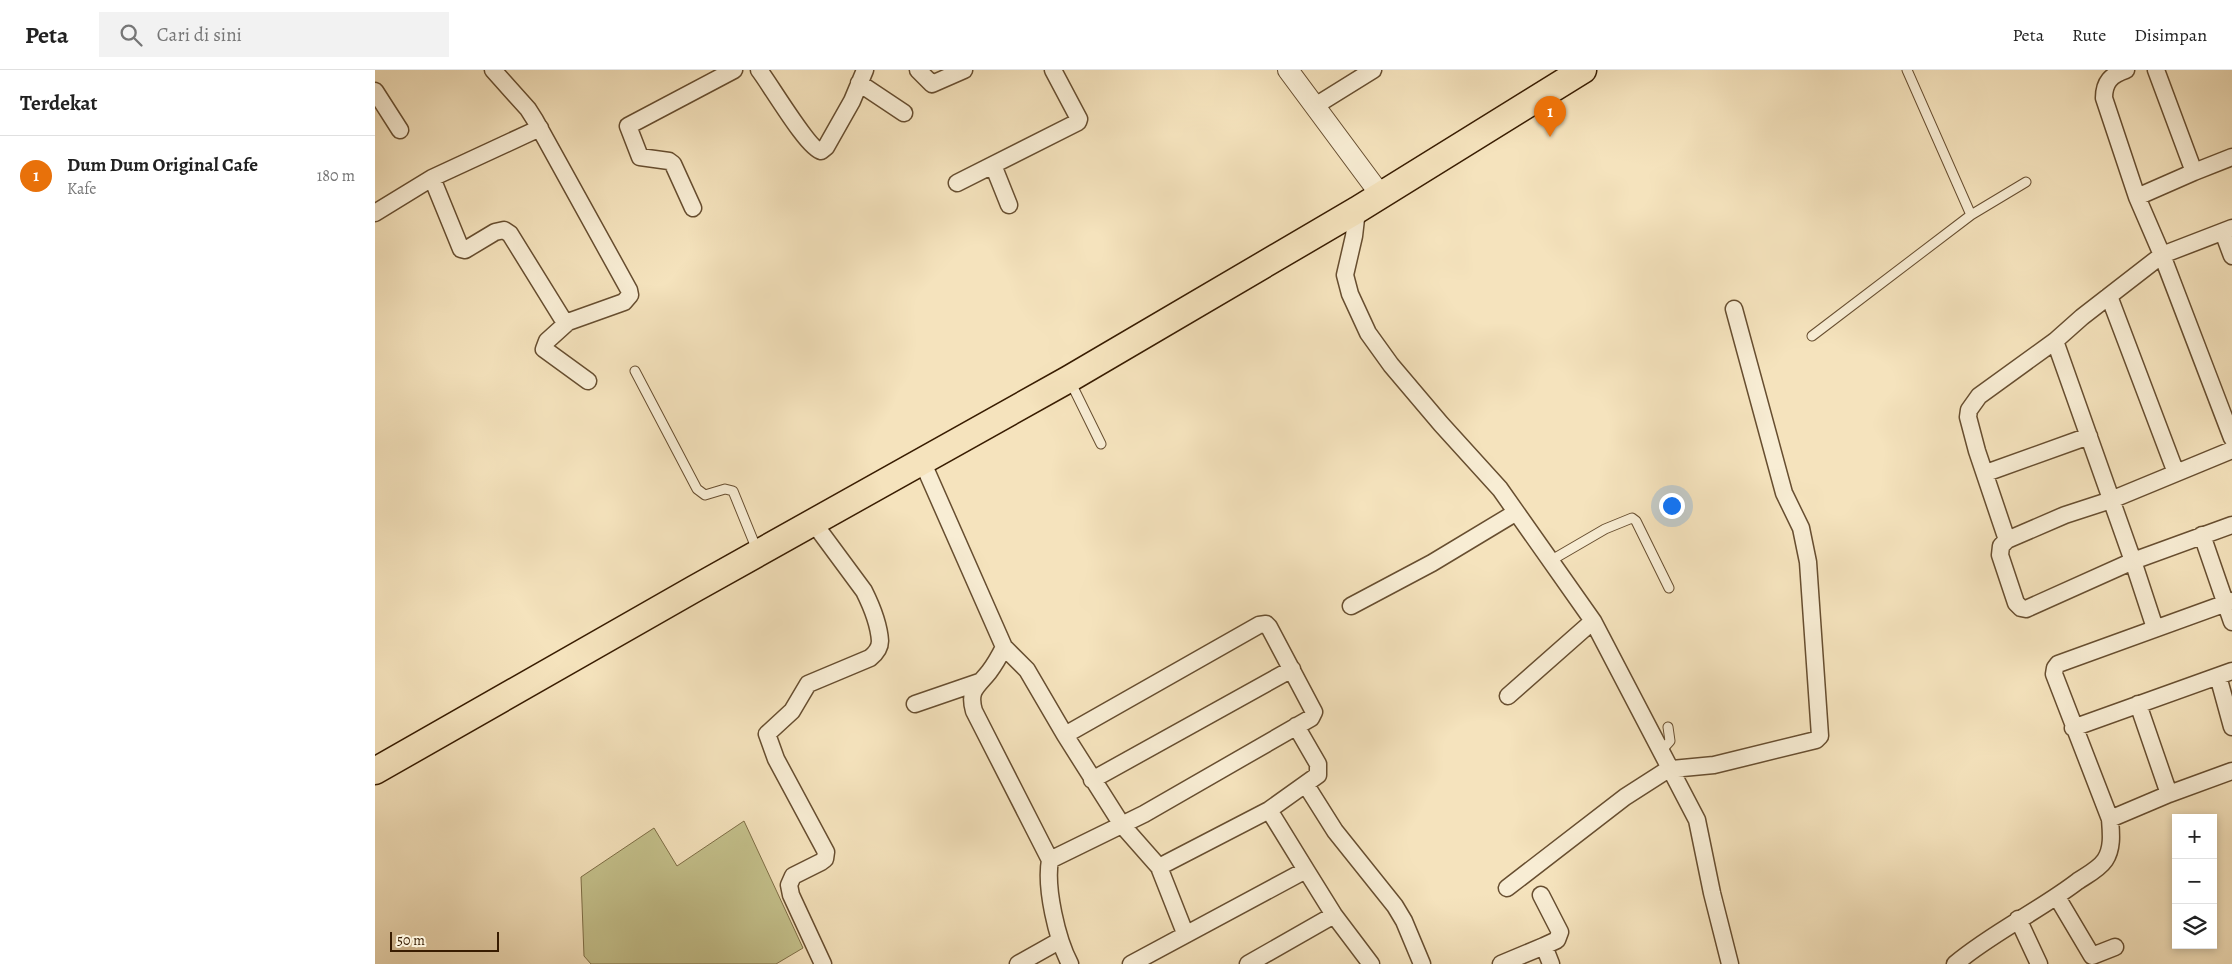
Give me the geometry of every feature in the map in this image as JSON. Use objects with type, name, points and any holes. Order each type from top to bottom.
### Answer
[{"type":"main road","points":[[375,771],[1069,379],[1368,203],[1583,70]]},
{"type":"street","points":[[493,70],[528,110],[627,285],[630,295],[625,302],[568,322],[543,347],[544,350],[588,381]]},
{"type":"street","points":[[693,208],[673,164],[669,161],[640,157],[628,126],[734,70]]},
{"type":"street","points":[[759,70],[803,134],[818,150],[825,147],[862,77],[904,113]]},
{"type":"street","points":[[918,70],[932,84],[964,70]]},
{"type":"street","points":[[957,183],[1078,122],[1079,119],[1053,70]]},
{"type":"street","points":[[1288,70],[1315,106],[1368,203],[1354,236],[1345,275],[1350,294],[1368,333],[1441,424],[1500,489],[1515,513],[1551,560],[1593,621],[1697,820],[1712,893],[1730,964]]},
{"type":"street","points":[[1315,106],[1373,70]]},
{"type":"street","points":[[2126,70],[2115,74],[2104,86],[2103,98],[2137,197],[2162,254],[2232,438]]},
{"type":"street","points":[[2156,70],[2194,172]]},
{"type":"street","points":[[375,91],[400,130]]},
{"type":"street","points":[[375,212],[432,178],[539,128]]},
{"type":"street","points":[[2137,197],[2232,157]]},
{"type":"street","points":[[993,165],[1009,205]]},
{"type":"street","points":[[432,178],[461,249],[465,250],[495,232],[504,230],[510,234],[562,318],[568,322]]},
{"type":"street","points":[[2007,540],[1986,473],[1977,451],[1968,417],[1969,410],[1979,396],[2055,341],[2162,254],[2227,230],[2232,256]]},
{"type":"street","points":[[2109,296],[2175,473]]},
{"type":"street","points":[[1507,888],[1625,797],[1672,769],[1714,765],[1816,740],[1819,736],[1808,562],[1801,528],[1783,493],[1734,309]]},
{"type":"street","points":[[2055,341],[2133,560],[2155,628]]},
{"type":"street","points":[[1986,473],[2089,436]]},
{"type":"street","points":[[2232,450],[2111,500],[2065,515],[2007,540],[2001,546],[2000,555],[2016,603],[2021,608],[2026,609],[2133,560],[2232,525]]},
{"type":"street","points":[[922,461],[1004,647],[1027,670],[1092,780],[1122,825],[1159,867],[1185,933]]},
{"type":"street","points":[[1351,606],[1432,563],[1515,513]]},
{"type":"street","points":[[813,522],[864,591],[880,642],[877,651],[870,658],[808,684],[792,711],[767,734],[776,759],[826,852],[825,859],[793,876],[789,885],[795,906],[823,964]]},
{"type":"street","points":[[2202,535],[2228,602],[2232,622]]},
{"type":"street","points":[[1960,962],[2018,920],[2057,898],[2105,859],[2111,837],[2110,819],[2073,728],[2054,674],[2055,668],[2058,664],[2228,602]]},
{"type":"street","points":[[1508,696],[1593,621]]},
{"type":"street","points":[[1049,860],[1122,825],[1311,718],[1314,712],[1266,624],[1259,625],[1065,735]]},
{"type":"street","points":[[1004,647],[989,673],[979,682],[971,698],[974,711],[1049,860],[1047,878],[1059,941],[1070,964]]},
{"type":"street","points":[[1092,780],[1292,669]]},
{"type":"street","points":[[2073,728],[2225,674],[2232,727]]},
{"type":"street","points":[[915,704],[979,682]]},
{"type":"street","points":[[2138,704],[2169,794]]},
{"type":"street","points":[[1159,867],[1269,810],[1315,779],[1319,770],[1317,764],[1296,726]]},
{"type":"street","points":[[2110,819],[2232,770]]},
{"type":"street","points":[[1306,785],[1335,831],[1395,906],[1404,921],[1422,964]]},
{"type":"street","points":[[1269,810],[1334,915],[1368,963]]},
{"type":"street","points":[[1131,964],[1155,958],[1185,933],[1305,870]]},
{"type":"street","points":[[1501,964],[1557,940],[1560,932],[1541,895]]},
{"type":"street","points":[[2057,898],[2092,956],[2115,947]]},
{"type":"street","points":[[1248,964],[1334,915]]},
{"type":"street","points":[[2018,920],[2039,964]]},
{"type":"street","points":[[1019,964],[1059,941]]},
{"type":"street","points":[[1544,946],[1551,964]]},
{"type":"lane","points":[[1907,70],[1971,215]]},
{"type":"lane","points":[[1812,336],[1971,215],[2026,182]]},
{"type":"lane","points":[[635,371],[697,489],[705,495],[725,489],[733,491],[758,553]]},
{"type":"lane","points":[[1069,379],[1101,444]]},
{"type":"lane","points":[[1551,560],[1605,529],[1632,518],[1636,522],[1669,588]]},
{"type":"lane","points":[[1661,751],[1669,741],[1668,727]]},
{"type":"shaded area","points":[[744,821],[803,948],[776,964],[591,964],[584,956],[581,877],[654,828],[677,866]]},
{"type":"place","name":"Dum Dum Original Cafe","points":[[1550,137]]}]
